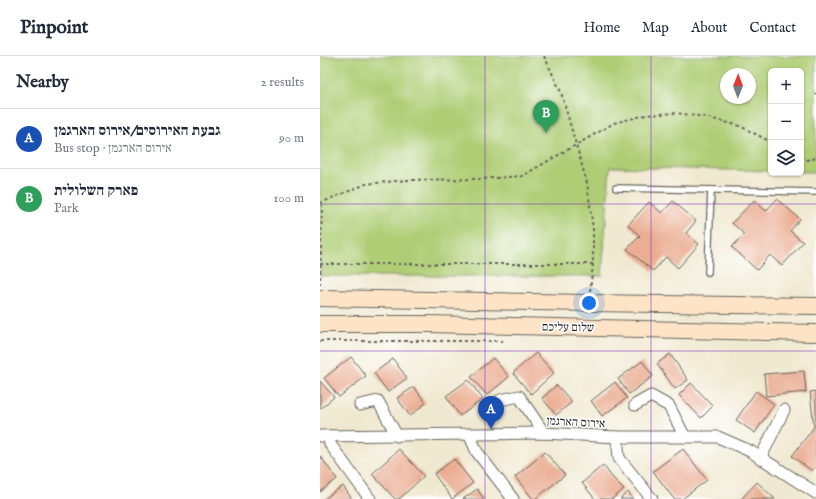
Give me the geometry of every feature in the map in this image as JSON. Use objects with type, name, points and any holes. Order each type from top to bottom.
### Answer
[{"type":"main road","name":"שלום עליכם","points":[[320,298],[816,306]]},
{"type":"main road","name":"שלום עליכם","points":[[320,324],[428,324],[816,333]]},
{"type":"street","points":[[500,400],[518,396],[544,433]]},
{"type":"street","points":[[635,405],[652,396],[669,406],[685,437]]},
{"type":"street","points":[[360,404],[378,401],[397,436]]},
{"type":"street","points":[[760,459],[784,410]]},
{"type":"street","name":"אירוס הארגמן","points":[[324,436],[544,433],[617,437],[718,437],[750,451],[760,459],[816,493]]},
{"type":"street","points":[[469,434],[477,452],[513,499]]},
{"type":"street","points":[[324,436],[370,499]]},
{"type":"street","points":[[617,437],[619,458],[652,499]]},
{"type":"lane","points":[[616,188],[816,192]]},
{"type":"lane","points":[[708,272],[710,190]]},
{"type":"path","points":[[544,56],[561,92],[577,143],[587,183],[593,229],[594,264],[589,303]]},
{"type":"path","points":[[320,287],[321,202],[366,184],[407,180],[482,179],[522,176],[614,123],[646,115],[676,113],[705,117],[740,126],[768,140]]},
{"type":"path","points":[[804,158],[808,160],[815,158]]},
{"type":"path","points":[[320,264],[594,264]]},
{"type":"green space","points":[[320,56],[816,56],[816,172],[804,172],[804,68],[768,68],[768,171],[610,167],[602,276],[320,276]]},
{"type":"building","points":[[777,199],[800,219],[790,231],[803,242],[782,266],[770,255],[757,270],[732,247],[744,234],[732,223],[754,200],[766,211]]},
{"type":"building","points":[[673,201],[696,221],[686,233],[699,244],[678,268],[666,257],[653,271],[627,249],[640,236],[628,225],[649,202],[662,213]]},
{"type":"building","points":[[536,353],[554,373],[531,394],[513,373]]},
{"type":"building","points":[[670,354],[688,380],[675,389],[657,364]]},
{"type":"building","points":[[351,357],[366,376],[339,397],[324,378]]},
{"type":"building","points":[[493,358],[509,377],[487,395],[471,377]]},
{"type":"building","points":[[393,359],[407,378],[388,392],[374,373]]},
{"type":"building","points":[[642,361],[653,376],[629,394],[618,379]]},
{"type":"building","points":[[804,371],[806,392],[766,396],[764,374]]},
{"type":"building","points":[[468,380],[483,399],[460,416],[446,396]]},
{"type":"building","points":[[320,381],[334,397],[320,409]]},
{"type":"building","points":[[615,382],[627,398],[602,416],[591,401]]},
{"type":"building","points":[[691,383],[713,406],[701,418],[679,395]]},
{"type":"building","points":[[557,385],[572,402],[556,415],[542,398]]},
{"type":"building","points":[[414,387],[426,403],[410,416],[397,398]]},
{"type":"building","points":[[756,391],[774,404],[755,433],[736,420]]},
{"type":"building","points":[[816,391],[816,466],[812,471],[792,456],[814,427],[810,392]]},
{"type":"building","points":[[399,449],[424,476],[399,499],[395,499],[372,474]]},
{"type":"building","points":[[683,449],[707,480],[682,499],[674,499],[653,471]]},
{"type":"building","points":[[545,452],[565,475],[533,499],[515,477]]},
{"type":"building","points":[[320,456],[337,479],[320,492]]},
{"type":"building","points":[[454,459],[473,483],[452,499],[434,474]]},
{"type":"building","points":[[603,465],[624,489],[612,499],[595,499],[582,483]]},
{"type":"building","points":[[757,482],[775,499],[741,499]]},
{"type":"building","points":[[343,486],[352,499],[324,499]]},
{"type":"building","points":[[477,489],[484,499],[463,499]]},
{"type":"building","points":[[628,492],[633,499],[620,499]]},
{"type":"place","name":"פארק השלולית","points":[[546,133]]},
{"type":"place","name":"גבעת האירוסים/אירוס הארגמן","points":[[491,429]]}]
